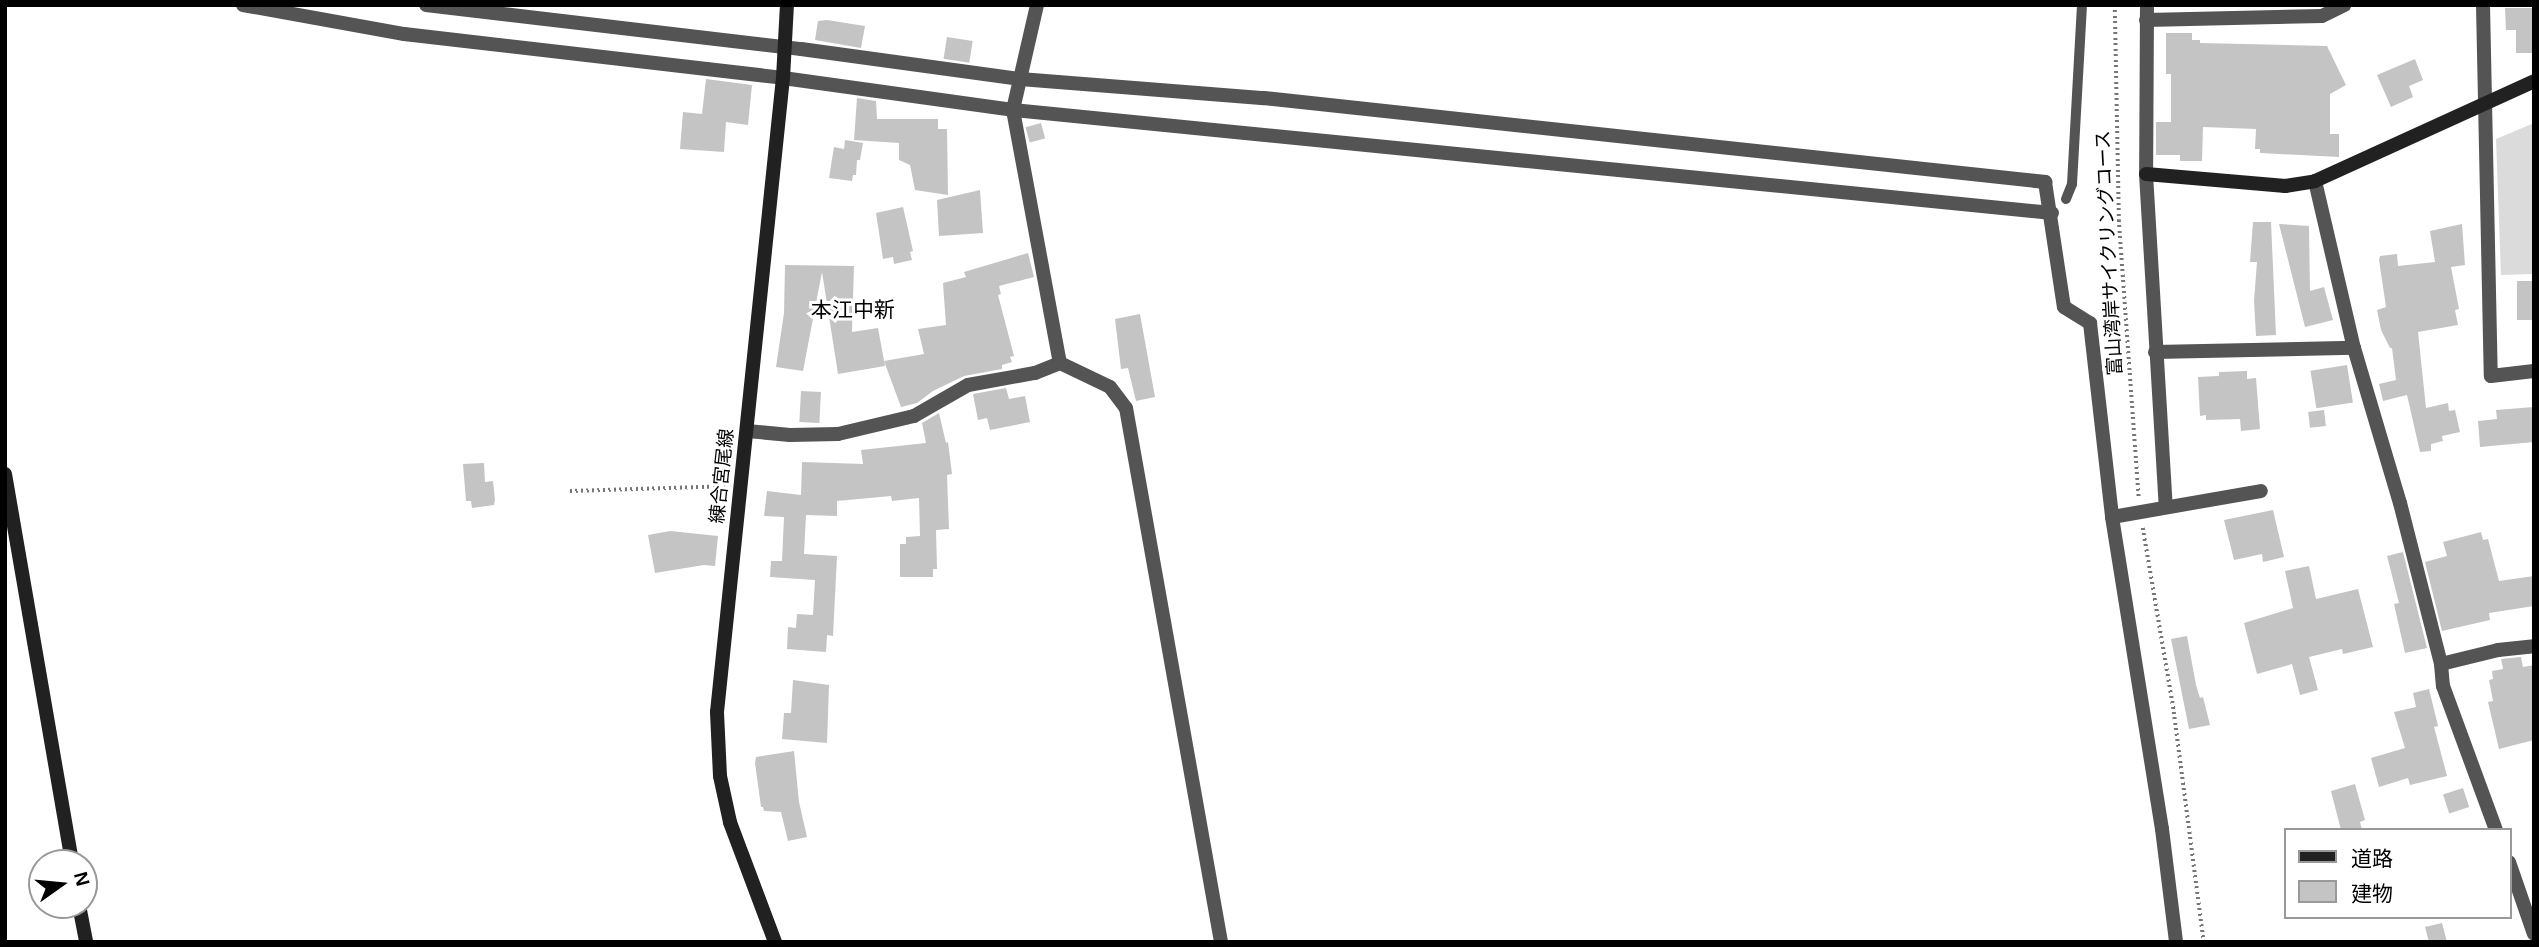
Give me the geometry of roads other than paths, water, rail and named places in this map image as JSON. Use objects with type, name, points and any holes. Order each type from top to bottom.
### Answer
[{"type":"main road","name":"練合宮尾線","points":[[775,942],[730,822],[720,776],[717,712],[783,78],[787,5]]},
{"type":"main road","points":[[2146,174],[2285,186],[2315,181],[2534,81]]},
{"type":"main road","points":[[5,474],[70,849]]},
{"type":"main road","points":[[82,919],[86,942]]},
{"type":"street","points":[[243,5],[404,34],[783,78],[1013,110],[2052,213]]},
{"type":"street","points":[[426,5],[785,47],[1020,79],[1278,100],[2046,182],[2064,307],[2090,323],[2112,517],[2162,829],[2176,942]]},
{"type":"street","points":[[1037,5],[1013,110],[1060,363]]},
{"type":"street","points":[[2166,506],[2146,174],[2147,12],[2322,10],[2345,5]]},
{"type":"street","points":[[2483,5],[2491,376],[2534,371]]},
{"type":"street","points":[[2315,181],[2354,348],[2400,503],[2441,664],[2443,686],[2495,828]]},
{"type":"street","points":[[2155,352],[2354,348]]},
{"type":"street","points":[[747,431],[790,435],[838,434],[863,429],[914,416],[968,385],[1035,373],[1060,363],[1110,387],[1126,408],[1221,942]]},
{"type":"street","points":[[2112,517],[2261,491]]},
{"type":"street","points":[[2441,664],[2498,650],[2534,646]]},
{"type":"street","points":[[2511,868],[2534,934]]},
{"type":"lane","points":[[2066,199],[2072,184],[2082,5]]},
{"type":"district","name":"本江中新","points":[[853,310]]}]
